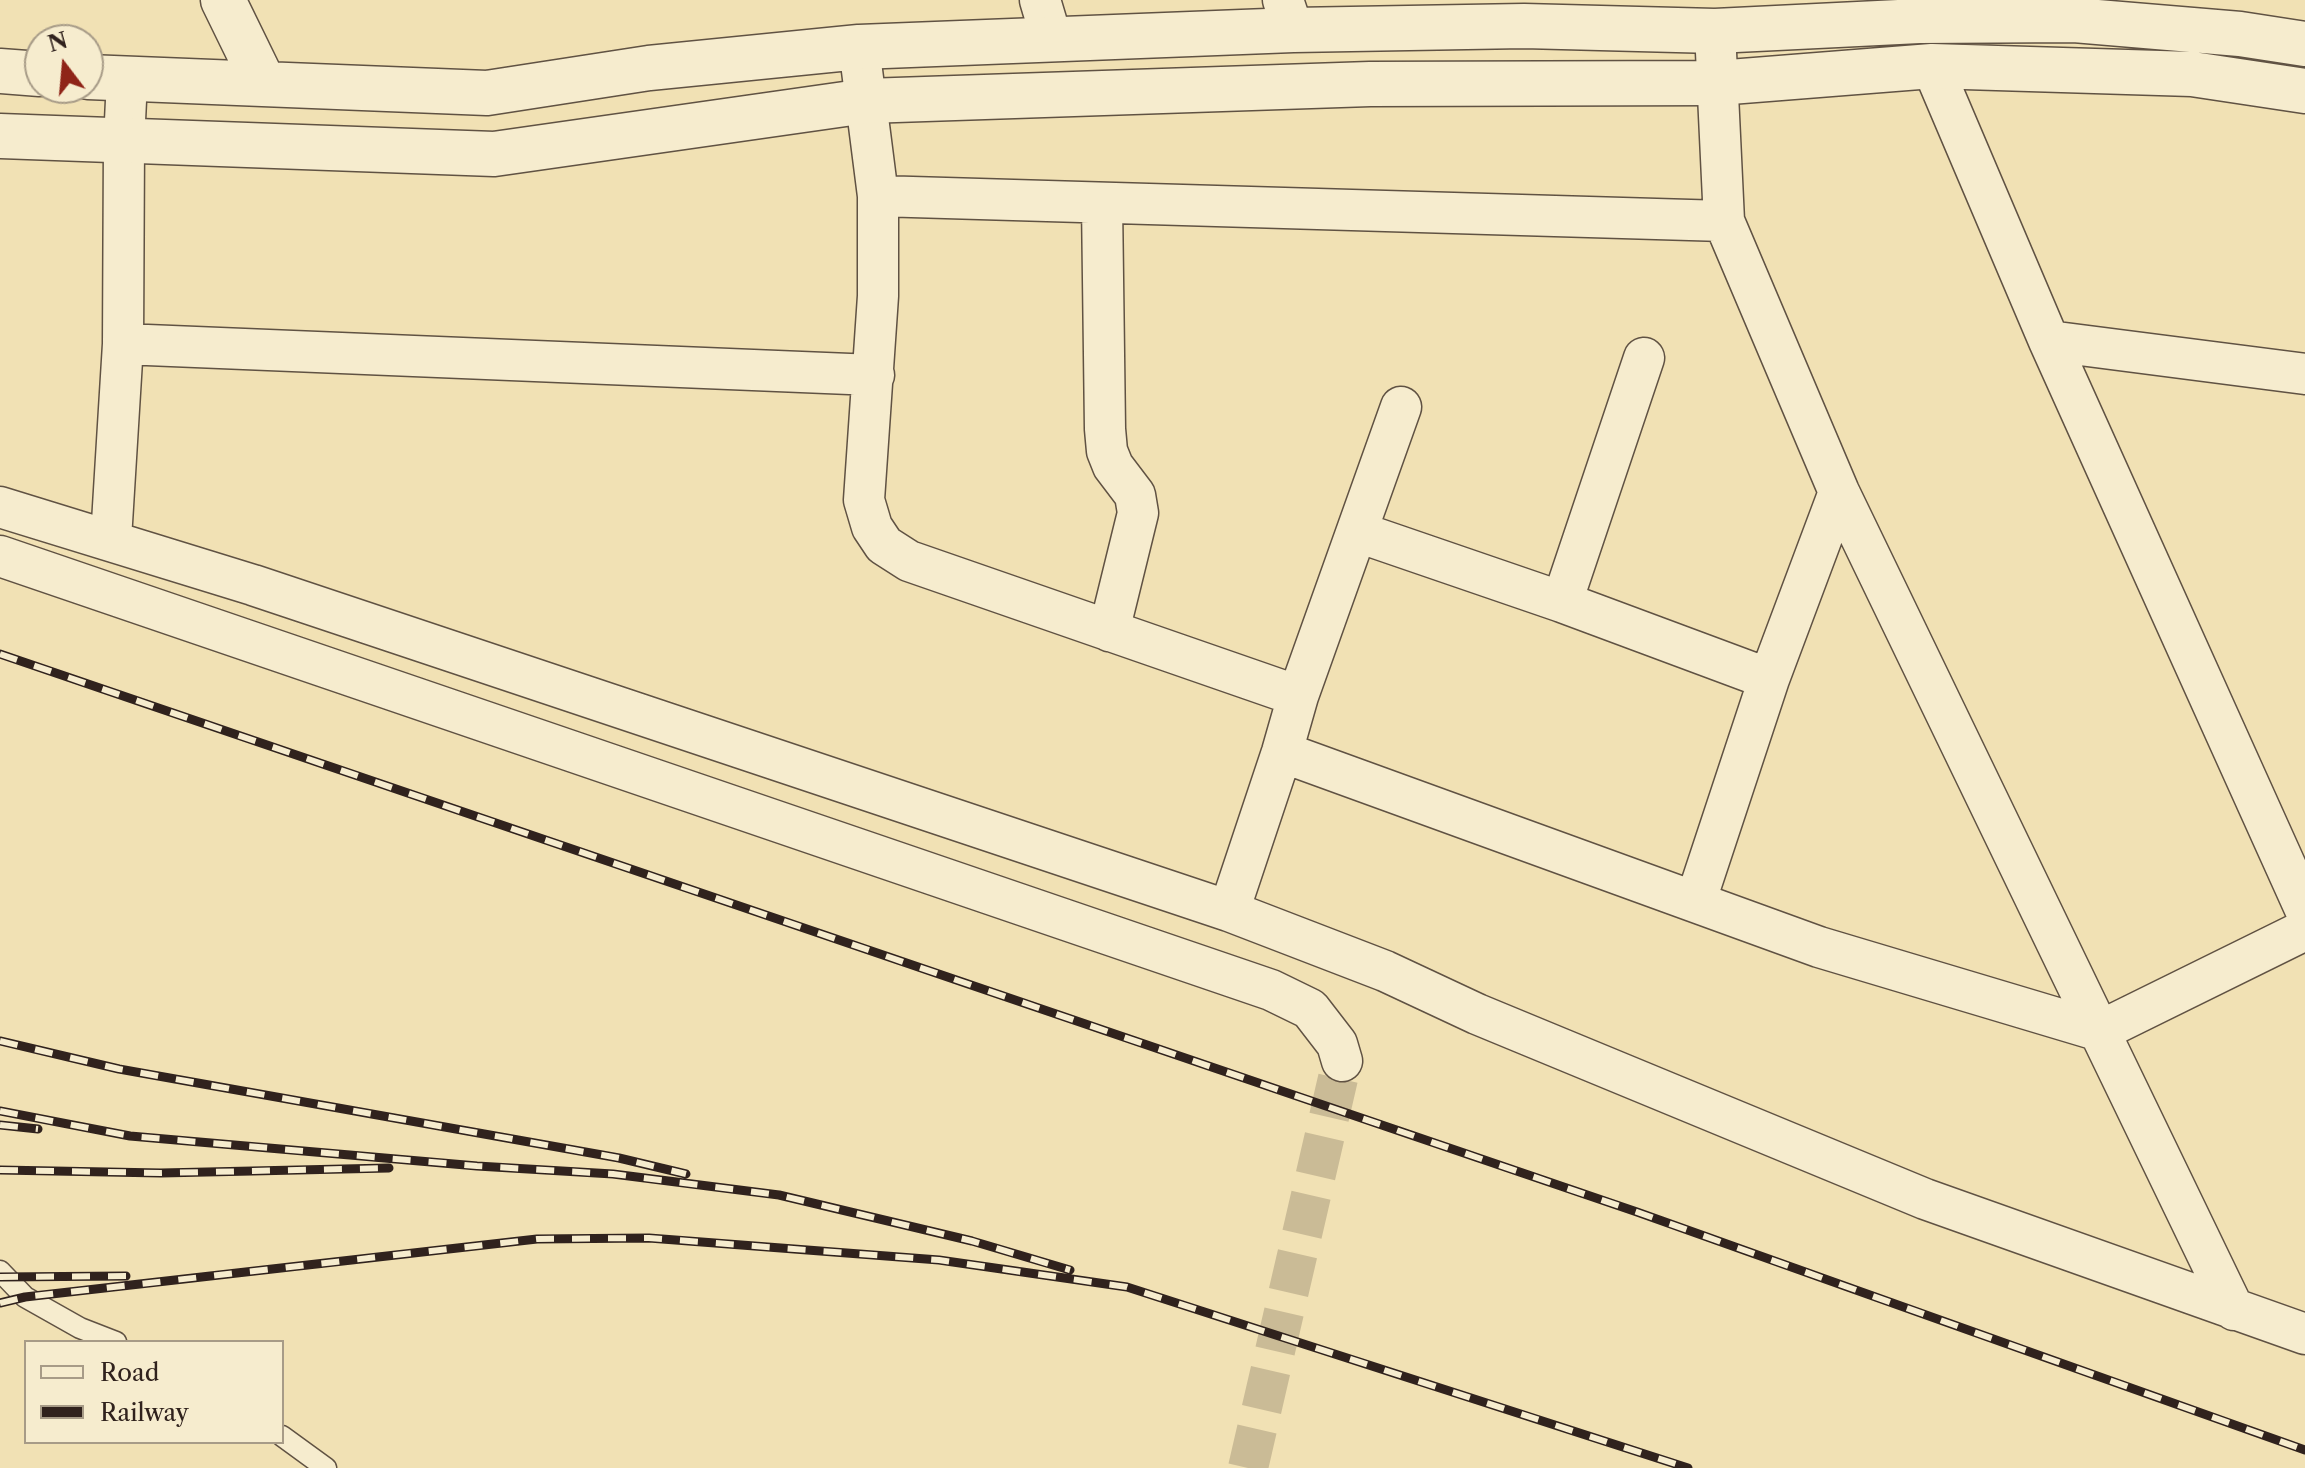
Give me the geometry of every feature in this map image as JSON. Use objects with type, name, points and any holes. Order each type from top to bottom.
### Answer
[{"type":"street","points":[[223,0],[264,84]]},
{"type":"street","points":[[111,539],[123,344],[124,141],[108,79],[487,93],[649,68],[859,47],[1046,19],[1288,15],[1657,14],[1715,31],[1920,10],[2074,20],[2152,12],[2305,44]]},
{"type":"street","points":[[1715,31],[1724,221],[1839,492],[2234,1310]]},
{"type":"street","points":[[859,47],[878,196],[878,296],[864,500],[872,527],[884,545],[909,561],[1298,696]]},
{"type":"street","points":[[1932,66],[2049,341],[2305,909]]},
{"type":"street","points":[[0,136],[494,154],[866,101],[1370,84],[1717,83],[1932,66],[2192,74],[2305,91]]},
{"type":"street","points":[[0,71],[24,73]]},
{"type":"street","points":[[878,196],[1724,221]]},
{"type":"street","points":[[1102,203],[1107,451],[1113,466],[1135,495],[1138,513],[1109,631]]},
{"type":"street","points":[[2049,341],[2305,374]]},
{"type":"street","points":[[123,344],[874,375]]},
{"type":"street","points":[[1562,602],[1644,358]]},
{"type":"street","points":[[1229,911],[1298,696],[1401,407]]},
{"type":"street","points":[[1696,900],[1769,679],[1839,492]]},
{"type":"street","points":[[0,507],[253,585],[1229,911],[1385,971],[1477,1014],[1925,1199],[2305,1334]]},
{"type":"street","points":[[1358,532],[1562,602],[1769,679]]},
{"type":"street","points":[[0,556],[1271,990],[1310,1009],[1337,1044],[1342,1061]]},
{"type":"street","points":[[1282,752],[1819,947],[2100,1031],[2305,930]]},
{"type":"lane","points":[[0,1271],[25,1297],[80,1328],[111,1340]]},
{"type":"lane","points":[[284,1437],[326,1468]]},
{"type":"tunnel","points":[[1248,1468],[1342,1061]]},
{"type":"railway","points":[[0,654],[1637,1212],[2305,1450]]},
{"type":"railway","points":[[0,1041],[119,1069],[619,1158],[686,1174]]},
{"type":"railway","points":[[0,1111],[130,1136],[477,1166],[613,1174],[779,1195],[972,1241],[1070,1270]]},
{"type":"railway","points":[[0,1125],[38,1129]]},
{"type":"railway","points":[[0,1170],[161,1173],[389,1168]]},
{"type":"railway","points":[[0,1303],[25,1297],[537,1239],[649,1238],[939,1260],[1127,1287],[1688,1468]]},
{"type":"railway","points":[[0,1277],[126,1276]]}]
